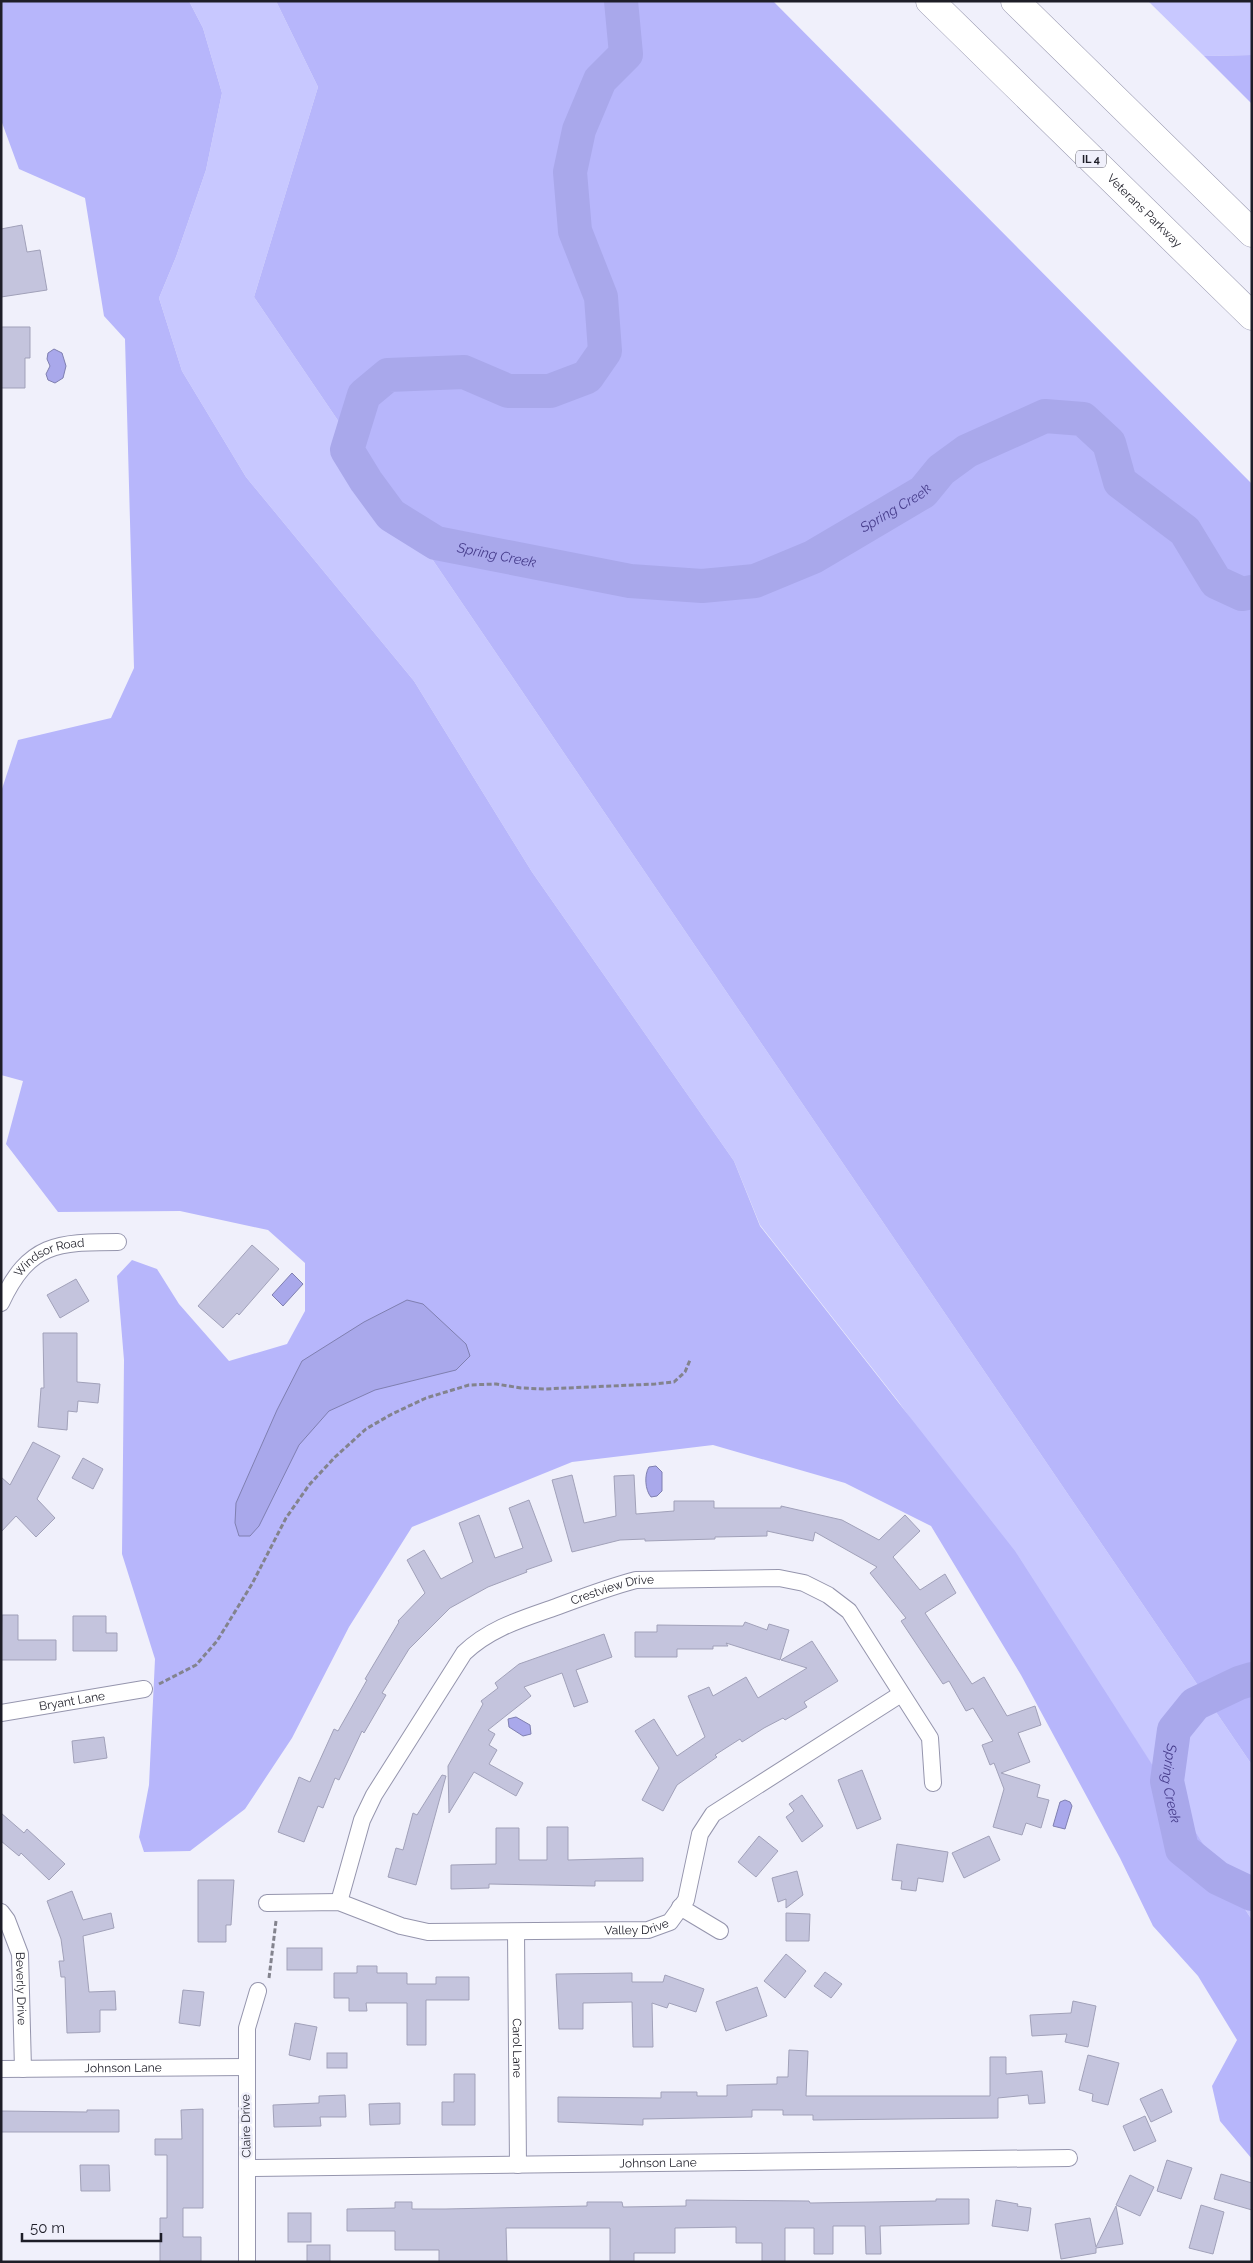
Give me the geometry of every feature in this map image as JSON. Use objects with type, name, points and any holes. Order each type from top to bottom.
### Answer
[{"type":"highway","name":"Veterans Parkway","points":[[930,1],[1252,316]]},
{"type":"highway","points":[[1015,1],[1252,233]]},
{"type":"street","name":"Windsor Road","points":[[1,1303],[23,1265],[40,1253],[58,1246],[77,1242],[118,1242]]},
{"type":"street","name":"Crestview Drive","points":[[339,1902],[362,1820],[374,1795],[464,1653],[478,1640],[499,1628],[614,1586],[636,1580],[779,1578],[804,1583],[828,1595],[849,1611],[873,1646],[900,1694],[930,1738],[933,1783]]},
{"type":"street","name":"Bryant Lane","points":[[1,1713],[144,1689]]},
{"type":"street","name":"Valley Drive","points":[[267,1903],[339,1902],[401,1926],[428,1932],[648,1930],[670,1922],[686,1900],[700,1834],[713,1814],[900,1694]]},
{"type":"street","points":[[680,1908],[720,1931]]},
{"type":"street","name":"Beverly Drive","points":[[1,1912],[7,1920],[20,1954],[23,2069]]},
{"type":"street","name":"Carol Lane","points":[[516,1932],[518,2165]]},
{"type":"street","name":"Claire Drive","points":[[248,2262],[247,2028],[263,1988]]},
{"type":"street","name":"Johnson Lane","points":[[1,2069],[246,2067]]},
{"type":"street","name":"Johnson Lane","points":[[247,2168],[1068,2158]]},
{"type":"path","points":[[144,1689],[171,1679],[196,1665],[217,1641],[252,1584],[286,1518],[309,1484],[335,1457],[366,1430],[379,1422],[426,1398],[469,1385],[496,1384],[545,1389],[674,1382],[685,1372],[690,1360]]},
{"type":"path","points":[[263,1988],[276,1922]]},
{"type":"shaded area","points":[[1,1],[189,1],[203,28],[222,93],[206,170],[176,257],[159,298],[182,371],[246,477],[414,681],[532,872],[734,1161],[760,1226],[1015,1551],[1252,1920],[1252,2159],[1220,2121],[1212,2086],[1237,2040],[1198,1976],[1153,1926],[1120,1858],[1021,1675],[931,1526],[845,1483],[713,1445],[572,1462],[412,1527],[349,1627],[292,1738],[245,1809],[190,1851],[144,1852],[139,1837],[149,1785],[155,1659],[122,1554],[124,1360],[117,1276],[132,1260],[157,1269],[179,1304],[229,1361],[287,1344],[305,1311],[305,1263],[268,1230],[180,1211],[58,1212],[6,1144],[23,1081],[1,1075],[1,792],[18,740],[111,718],[134,668],[125,339],[104,316],[85,198],[19,169],[1,120]]},
{"type":"shaded area","points":[[189,1],[276,1],[318,87],[254,297],[1252,1765],[1252,1920],[1110,1700],[898,1401],[760,1225],[734,1161],[532,872],[414,681],[246,477],[182,371],[159,298],[176,257],[206,170],[222,93],[203,28]]},
{"type":"shaded area","points":[[276,1],[773,1],[1252,484],[1252,1765],[254,297],[318,87]]},
{"type":"shaded area","points":[[1148,1],[1252,1],[1252,55],[1204,56]]},
{"type":"shaded area","points":[[1252,55],[1252,104],[1204,56]]},
{"type":"shaded area","points":[[54,349],[62,353],[66,366],[63,378],[55,383],[48,380],[46,374],[50,366],[47,359],[48,353]]},
{"type":"shaded area","points":[[292,1273],[303,1284],[283,1306],[272,1295]]},
{"type":"shaded area","points":[[407,1300],[423,1304],[466,1344],[470,1356],[456,1370],[375,1390],[329,1411],[299,1445],[259,1526],[250,1536],[239,1536],[235,1523],[236,1503],[277,1410],[302,1361],[364,1322]]},
{"type":"shaded area","points":[[656,1466],[662,1472],[662,1491],[657,1496],[651,1497],[646,1487],[646,1474],[649,1467]]},
{"type":"shaded area","points":[[516,1717],[530,1725],[531,1734],[523,1736],[509,1727],[508,1719]]},
{"type":"shaded area","points":[[1065,1800],[1070,1802],[1072,1806],[1065,1829],[1053,1826],[1060,1802]]},
{"type":"building","points":[[22,225],[27,252],[40,250],[47,290],[1,297],[1,229]]},
{"type":"building","points":[[1,327],[30,327],[30,358],[25,358],[25,388],[1,388]]},
{"type":"building","points":[[252,1245],[279,1269],[239,1315],[237,1313],[223,1328],[198,1306]]},
{"type":"building","points":[[76,1279],[89,1301],[60,1318],[47,1295]]},
{"type":"building","points":[[43,1333],[77,1333],[77,1382],[100,1384],[98,1403],[78,1401],[77,1412],[68,1411],[67,1430],[38,1427],[41,1388],[44,1388]]},
{"type":"building","points":[[33,1442],[60,1456],[37,1499],[55,1518],[36,1537],[16,1516],[1,1532],[1,1477],[10,1485]]},
{"type":"building","points":[[83,1458],[103,1469],[93,1489],[72,1478]]},
{"type":"building","points":[[572,1475],[584,1523],[616,1516],[614,1476],[634,1475],[636,1514],[674,1511],[674,1501],[714,1501],[714,1508],[781,1508],[781,1506],[842,1520],[879,1540],[905,1515],[920,1531],[893,1557],[920,1590],[945,1574],[956,1593],[925,1613],[972,1684],[984,1677],[1007,1716],[1035,1706],[1041,1725],[1018,1733],[1030,1762],[1001,1773],[1040,1785],[1037,1797],[1049,1800],[1041,1828],[1026,1823],[1022,1835],[993,1827],[1004,1789],[994,1763],[990,1765],[982,1745],[993,1741],[973,1708],[966,1711],[949,1681],[943,1684],[901,1621],[906,1618],[870,1573],[877,1567],[815,1532],[813,1541],[767,1531],[767,1536],[645,1541],[645,1539],[620,1540],[572,1552],[552,1480]]},
{"type":"building","points":[[529,1500],[552,1561],[488,1587],[450,1608],[409,1649],[382,1693],[386,1695],[364,1733],[362,1731],[339,1780],[335,1778],[323,1808],[318,1806],[304,1842],[278,1832],[299,1777],[310,1782],[334,1729],[338,1731],[398,1621],[425,1593],[407,1560],[424,1550],[441,1579],[473,1562],[459,1523],[479,1515],[495,1558],[523,1548],[509,1508]]},
{"type":"building","points":[[2,1615],[18,1615],[18,1640],[56,1640],[56,1660],[1,1660]]},
{"type":"building","points":[[73,1616],[106,1616],[106,1633],[117,1633],[117,1651],[73,1651]]},
{"type":"building","points":[[745,1622],[767,1630],[769,1624],[789,1630],[780,1660],[726,1643],[728,1646],[713,1646],[713,1649],[677,1649],[677,1657],[635,1657],[635,1632],[657,1632],[657,1625],[743,1626]]},
{"type":"building","points":[[604,1634],[612,1657],[576,1670],[588,1702],[574,1707],[562,1673],[524,1687],[531,1696],[488,1730],[495,1734],[489,1745],[497,1750],[489,1764],[523,1783],[516,1796],[474,1772],[449,1813],[448,1766],[483,1704],[481,1701],[498,1688],[495,1683],[519,1664]]},
{"type":"building","points":[[812,1641],[838,1681],[804,1702],[807,1707],[785,1720],[783,1718],[764,1728],[742,1742],[740,1739],[715,1755],[717,1757],[677,1785],[663,1811],[642,1800],[659,1768],[635,1731],[654,1719],[677,1756],[705,1737],[688,1696],[709,1687],[713,1696],[746,1677],[758,1698],[807,1668],[781,1660]]},
{"type":"building","points":[[104,1737],[107,1758],[74,1763],[72,1741]]},
{"type":"building","points":[[862,1770],[881,1819],[857,1829],[838,1780]]},
{"type":"building","points":[[442,1775],[446,1776],[416,1885],[388,1877],[396,1848],[403,1850],[413,1813],[417,1815]]},
{"type":"building","points":[[802,1795],[823,1826],[802,1842],[786,1817],[794,1811],[789,1804]]},
{"type":"building","points":[[1,1813],[24,1833],[27,1829],[65,1864],[49,1880],[21,1853],[19,1856],[1,1841]]},
{"type":"building","points":[[547,1827],[568,1827],[568,1860],[643,1858],[643,1881],[595,1881],[595,1886],[489,1884],[489,1888],[451,1889],[451,1865],[496,1864],[496,1828],[519,1828],[519,1860],[547,1860]]},
{"type":"building","points":[[759,1836],[778,1851],[756,1877],[738,1862]]},
{"type":"building","points":[[989,1836],[1000,1860],[964,1878],[952,1853]]},
{"type":"building","points":[[897,1844],[948,1852],[943,1882],[918,1878],[916,1891],[901,1889],[902,1881],[892,1880]]},
{"type":"building","points":[[797,1871],[803,1895],[786,1908],[786,1899],[778,1902],[772,1878]]},
{"type":"building","points":[[198,1880],[234,1880],[231,1925],[226,1925],[226,1942],[198,1942]]},
{"type":"building","points":[[72,1891],[83,1920],[111,1913],[114,1928],[83,1936],[89,1992],[115,1991],[116,2010],[100,2010],[100,2032],[67,2033],[65,1977],[61,1977],[59,1961],[64,1961],[61,1939],[47,1901]]},
{"type":"building","points":[[786,1913],[810,1914],[809,1941],[786,1941]]},
{"type":"building","points":[[287,1948],[322,1948],[322,1970],[287,1970]]},
{"type":"building","points":[[786,1954],[806,1971],[785,1998],[764,1981]]},
{"type":"building","points":[[357,1966],[377,1966],[377,1973],[407,1973],[407,1984],[436,1984],[436,1977],[469,1977],[469,2000],[426,2000],[426,2045],[407,2045],[407,2003],[366,2003],[367,2011],[349,2011],[349,1998],[334,1998],[334,1973],[357,1973]]},
{"type":"building","points":[[825,1972],[842,1984],[831,1998],[814,1986]]},
{"type":"building","points":[[632,1973],[632,1982],[663,1982],[665,1975],[704,1989],[696,2012],[669,2003],[667,2008],[652,2003],[653,2047],[633,2047],[632,2002],[583,2003],[583,2029],[559,2029],[556,1974]]},
{"type":"building","points":[[757,1987],[767,2016],[726,2031],[716,2002]]},
{"type":"building","points":[[183,1990],[204,1992],[200,2026],[179,2023]]},
{"type":"building","points":[[1073,2001],[1096,2006],[1088,2047],[1065,2042],[1067,2034],[1032,2036],[1030,2015],[1071,2013]]},
{"type":"building","points":[[295,2023],[317,2027],[310,2060],[289,2055]]},
{"type":"building","points":[[789,2050],[808,2051],[806,2096],[990,2096],[990,2057],[1006,2057],[1006,2074],[1042,2071],[1045,2103],[1029,2104],[1028,2095],[998,2098],[998,2118],[813,2120],[813,2115],[783,2115],[783,2110],[752,2110],[752,2117],[643,2119],[643,2125],[558,2122],[558,2097],[661,2098],[661,2092],[697,2092],[697,2096],[727,2096],[727,2085],[777,2084],[777,2077],[788,2077]]},
{"type":"building","points":[[327,2053],[347,2053],[347,2068],[327,2068]]},
{"type":"building","points":[[1088,2055],[1119,2063],[1108,2105],[1092,2101],[1093,2094],[1079,2090]]},
{"type":"building","points":[[454,2074],[475,2074],[475,2125],[442,2125],[442,2102],[454,2102]]},
{"type":"building","points":[[1162,2089],[1172,2112],[1151,2122],[1140,2099]]},
{"type":"building","points":[[345,2095],[346,2117],[320,2117],[321,2126],[274,2127],[273,2105],[319,2103],[319,2096]]},
{"type":"building","points":[[400,2103],[400,2124],[370,2125],[369,2104]]},
{"type":"building","points":[[203,2109],[203,2208],[183,2208],[183,2237],[201,2237],[201,2262],[160,2262],[160,2218],[167,2218],[167,2155],[155,2155],[155,2139],[182,2139],[181,2110]]},
{"type":"building","points":[[87,2110],[119,2110],[119,2132],[1,2132],[1,2111],[87,2112]]},
{"type":"building","points":[[1145,2116],[1156,2141],[1134,2151],[1123,2126]]},
{"type":"building","points":[[1167,2160],[1192,2168],[1181,2199],[1157,2191]]},
{"type":"building","points":[[80,2165],[109,2165],[110,2191],[81,2191]]},
{"type":"building","points":[[1221,2174],[1252,2183],[1252,2210],[1214,2199]]},
{"type":"building","points":[[1130,2175],[1154,2187],[1140,2216],[1116,2205]]},
{"type":"building","points":[[936,2199],[969,2199],[969,2224],[880,2226],[881,2254],[866,2254],[865,2226],[833,2226],[833,2254],[814,2254],[814,2228],[785,2228],[785,2262],[762,2262],[762,2243],[736,2243],[736,2227],[675,2228],[675,2253],[634,2253],[634,2262],[610,2262],[610,2228],[506,2228],[507,2262],[439,2262],[439,2250],[395,2250],[395,2231],[347,2231],[347,2209],[395,2208],[395,2202],[412,2202],[412,2209],[445,2209],[587,2206],[587,2202],[622,2202],[623,2207],[686,2206],[686,2200],[809,2201],[810,2203],[936,2201]]},
{"type":"building","points":[[996,2200],[1031,2208],[1028,2231],[992,2226]]},
{"type":"building","points":[[1201,2205],[1224,2212],[1213,2254],[1189,2248]]},
{"type":"building","points":[[1116,2206],[1123,2244],[1096,2248],[1096,2253],[1061,2259],[1055,2224],[1090,2218],[1096,2247]]},
{"type":"building","points":[[288,2213],[311,2213],[311,2242],[288,2242]]},
{"type":"building","points":[[307,2245],[330,2245],[330,2262],[307,2262]]},
{"type":"waterway","name":"Spring Creek","points":[[621,1],[626,54],[600,80],[579,130],[570,172],[575,231],[601,297],[605,351],[587,377],[550,391],[508,391],[464,372],[388,375],[364,395],[347,450],[366,481],[391,515],[436,543],[630,581],[702,586],[755,581],[813,557],[923,492],[941,470],[967,451],[1045,416],[1083,419],[1109,443],[1120,482],[1185,531],[1216,582],[1242,594],[1252,592]]},
{"type":"waterway","name":"Spring Creek","points":[[1252,1679],[1239,1683],[1195,1704],[1174,1730],[1167,1781],[1182,1849],[1218,1878],[1252,1894]]}]
